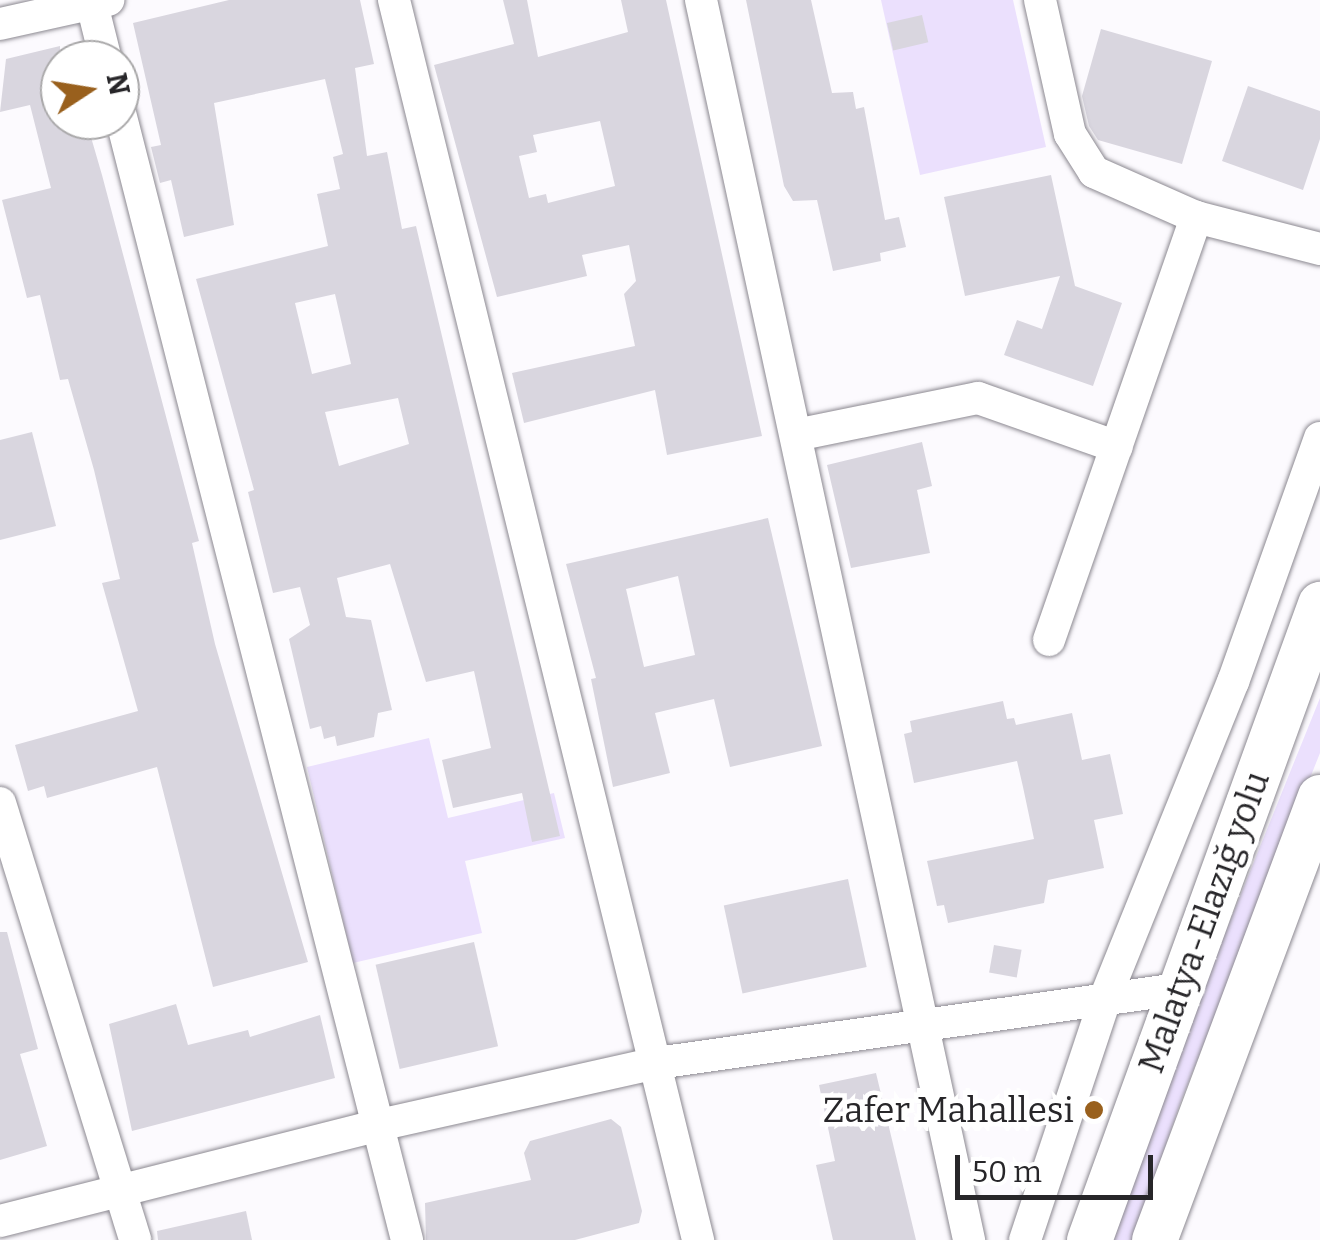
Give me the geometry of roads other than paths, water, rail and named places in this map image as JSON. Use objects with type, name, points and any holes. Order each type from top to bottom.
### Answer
[{"type":"highway","name":"Malatya-Elazığ yolu","points":[[1089,1240],[1320,604]]},
{"type":"highway","points":[[1154,1240],[1320,797]]},
{"type":"street","points":[[394,0],[698,1240]]},
{"type":"street","points":[[701,0],[970,1240]]},
{"type":"street","points":[[1040,0],[1070,134],[1094,172],[1196,218],[1320,249]]},
{"type":"street","points":[[0,24],[100,2],[104,40]]},
{"type":"street","points":[[127,140],[407,1240]]},
{"type":"street","points":[[1050,640],[1196,218]]},
{"type":"street","points":[[796,435],[978,398],[1118,448]]},
{"type":"street","points":[[1026,1240],[1106,996],[1232,682],[1320,438]]},
{"type":"street","points":[[0,802],[135,1240]]},
{"type":"street","points":[[0,1222],[379,1125],[657,1064],[922,1021],[1178,989]]},
{"type":"place","name":"Zafer Mahallesi","points":[[1094,1110]]}]
